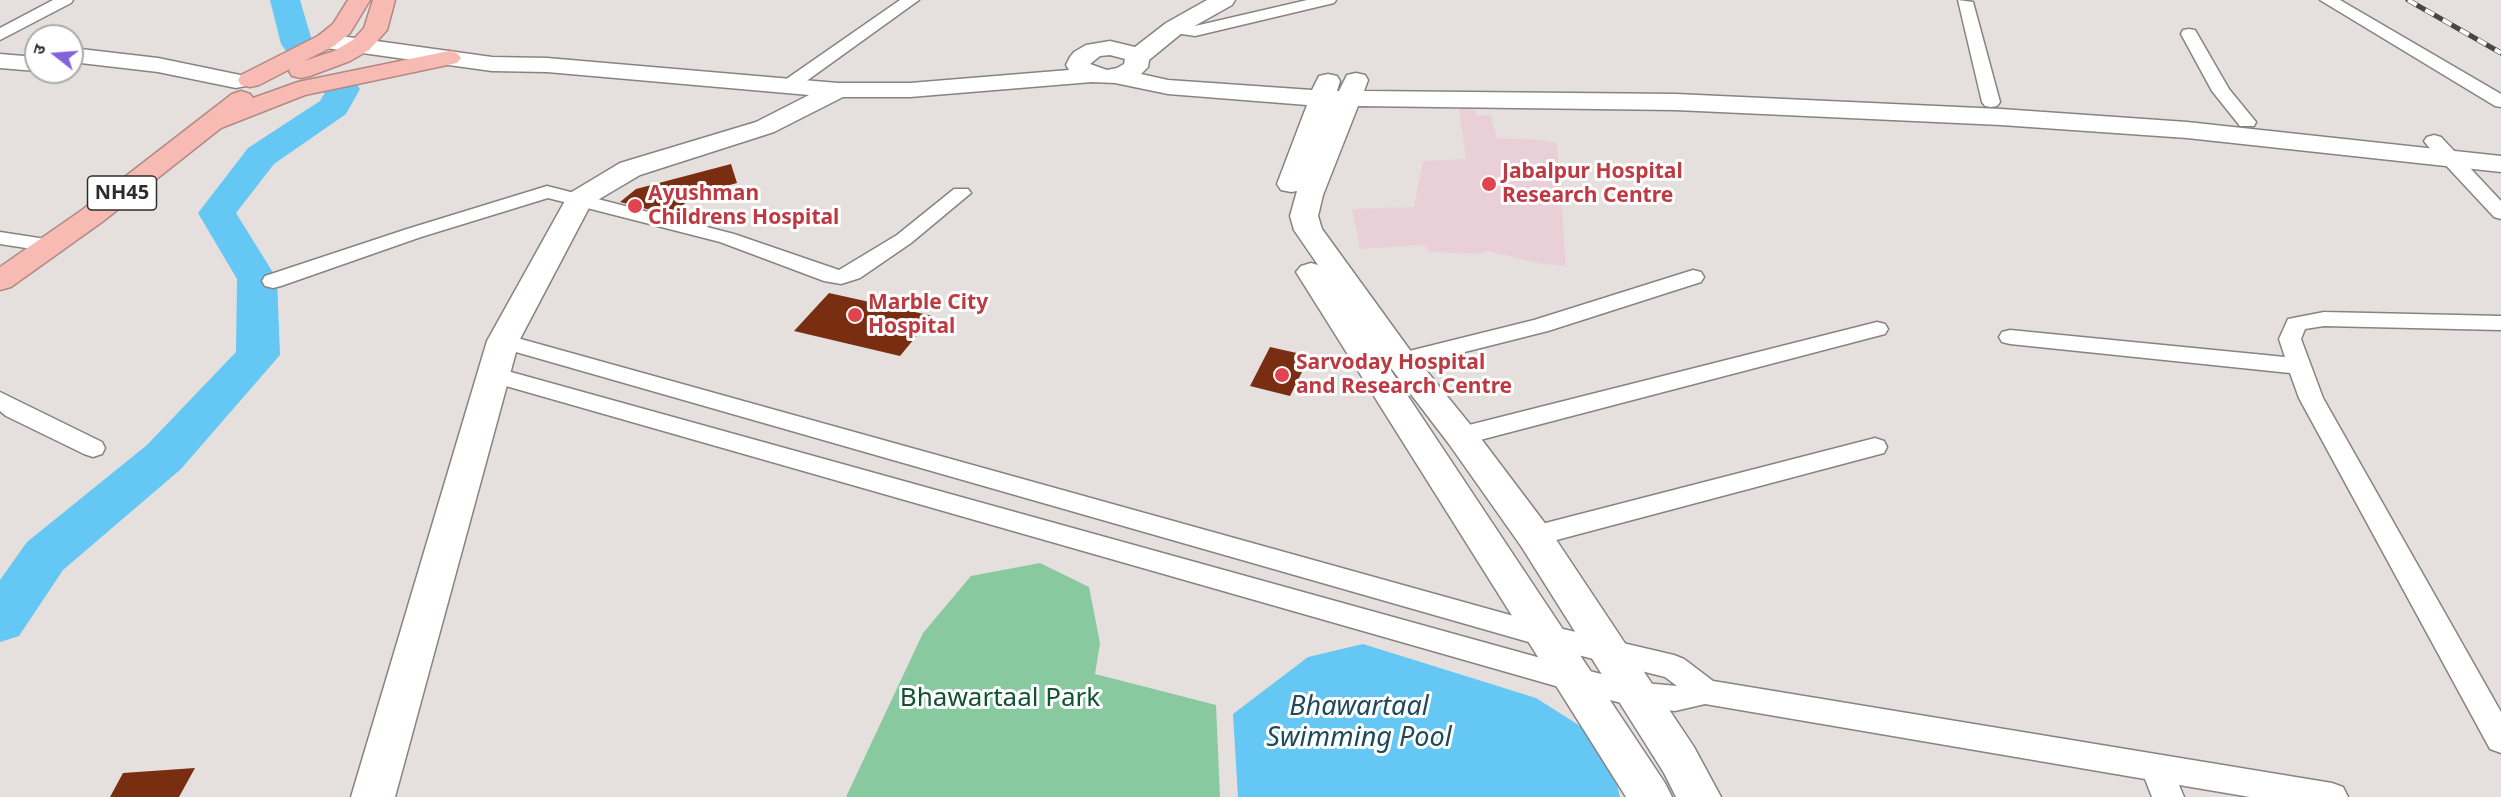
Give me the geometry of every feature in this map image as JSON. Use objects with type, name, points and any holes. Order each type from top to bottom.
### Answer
[{"type":"highway","points":[[334,34],[359,0]]},
{"type":"highway","points":[[368,37],[384,0]]},
{"type":"highway","name":"NH45","points":[[0,280],[41,244],[236,90],[334,34]]},
{"type":"highway","name":"NH45","points":[[0,261],[41,244],[210,124],[236,90],[342,56],[368,37]]},
{"type":"highway","points":[[210,124],[298,89],[449,58]]},
{"type":"street","points":[[0,35],[65,0]]},
{"type":"street","points":[[788,86],[911,0]]},
{"type":"street","points":[[1099,63],[1137,30],[1194,0]]},
{"type":"street","points":[[1137,60],[1174,28],[1224,0]]},
{"type":"street","points":[[1174,28],[1195,31],[1328,0]]},
{"type":"street","points":[[2328,0],[2501,102]]},
{"type":"street","points":[[1965,2],[1991,102]]},
{"type":"street","points":[[334,34],[508,50],[547,65]]},
{"type":"street","points":[[2189,34],[2221,91],[2247,122]]},
{"type":"street","points":[[368,37],[449,58],[492,64],[547,65],[838,90],[880,88],[910,90],[1099,63],[1126,50],[1137,60],[1182,76],[1204,79],[1338,89],[1746,104],[2001,117],[2232,135],[2501,164]]},
{"type":"street","points":[[0,50],[24,51]]},
{"type":"street","points":[[84,56],[158,65],[236,90]]},
{"type":"street","points":[[0,61],[24,63]]},
{"type":"street","points":[[1099,63],[1168,87],[1720,88],[1991,102],[2247,122],[2434,141],[2501,151]]},
{"type":"street","points":[[84,70],[236,90]]},
{"type":"street","points":[[1338,89],[1304,216],[1308,230],[1401,360],[1461,436],[1534,536],[1634,694],[1679,760],[1699,797]]},
{"type":"street","points":[[1338,89],[1284,203],[1282,219],[1288,234],[1650,797]]},
{"type":"street","points":[[374,797],[503,341],[580,199],[630,169],[765,127],[838,90]]},
{"type":"street","points":[[2434,141],[2501,213]]},
{"type":"street","points":[[273,281],[414,233],[547,192],[727,238],[832,276],[842,277],[852,273],[903,239],[961,193]]},
{"type":"street","points":[[0,238],[41,244]]},
{"type":"street","points":[[1401,360],[1540,326],[1693,277]]},
{"type":"street","points":[[2501,323],[2324,319],[2296,324],[2290,339],[2311,398],[2501,740]]},
{"type":"street","points":[[1461,436],[1877,329]]},
{"type":"street","points":[[2010,338],[2299,366]]},
{"type":"street","points":[[503,341],[1293,562],[1546,636],[1674,667],[1705,692]]},
{"type":"street","points":[[493,375],[1573,679],[1634,694],[1675,699],[1705,692],[2332,797]]},
{"type":"street","points":[[0,400],[15,410],[93,448]]},
{"type":"street","points":[[1534,536],[1875,447]]},
{"type":"street","points":[[2156,767],[2168,797]]},
{"type":"shaded area","name":"Jabalpur Hospital Research Centre","points":[[1474,107],[1477,116],[1491,115],[1497,138],[1543,140],[1557,143],[1566,266],[1537,263],[1487,251],[1480,254],[1429,252],[1423,245],[1360,249],[1352,209],[1414,207],[1423,161],[1466,159],[1459,108]]},
{"type":"green space","name":"Bhawartaal Park","points":[[1040,563],[1089,587],[1100,643],[1095,674],[1216,705],[1220,797],[846,797],[923,633],[971,576]]},
{"type":"water","name":"Bhawartaal Swimming Pool","points":[[1363,644],[1536,698],[1607,743],[1620,797],[1238,797],[1233,714],[1308,657]]},
{"type":"building","points":[[731,164],[737,183],[697,194],[670,215],[620,202],[636,189]]},
{"type":"building","points":[[829,293],[933,316],[900,356],[794,331]]},
{"type":"building","points":[[1270,347],[1310,356],[1290,396],[1250,386]]},
{"type":"building","points":[[195,768],[179,797],[110,797],[123,773]]},
{"type":"waterway","points":[[285,0],[297,44]]},
{"type":"waterway","points":[[0,621],[45,556],[164,457],[258,355],[257,279],[217,213],[261,156],[334,107],[343,89]]},
{"type":"railway","points":[[2408,0],[2501,53]]},
{"type":"place","name":"Jabalpur Hospital Research Centre","points":[[1489,184]]},
{"type":"place","name":"Ayushman Childrens Hospital","points":[[635,206]]},
{"type":"place","name":"Marble City Hospital","points":[[855,315]]},
{"type":"place","name":"Sarvoday Hospital and Research Centre","points":[[1282,375]]}]
